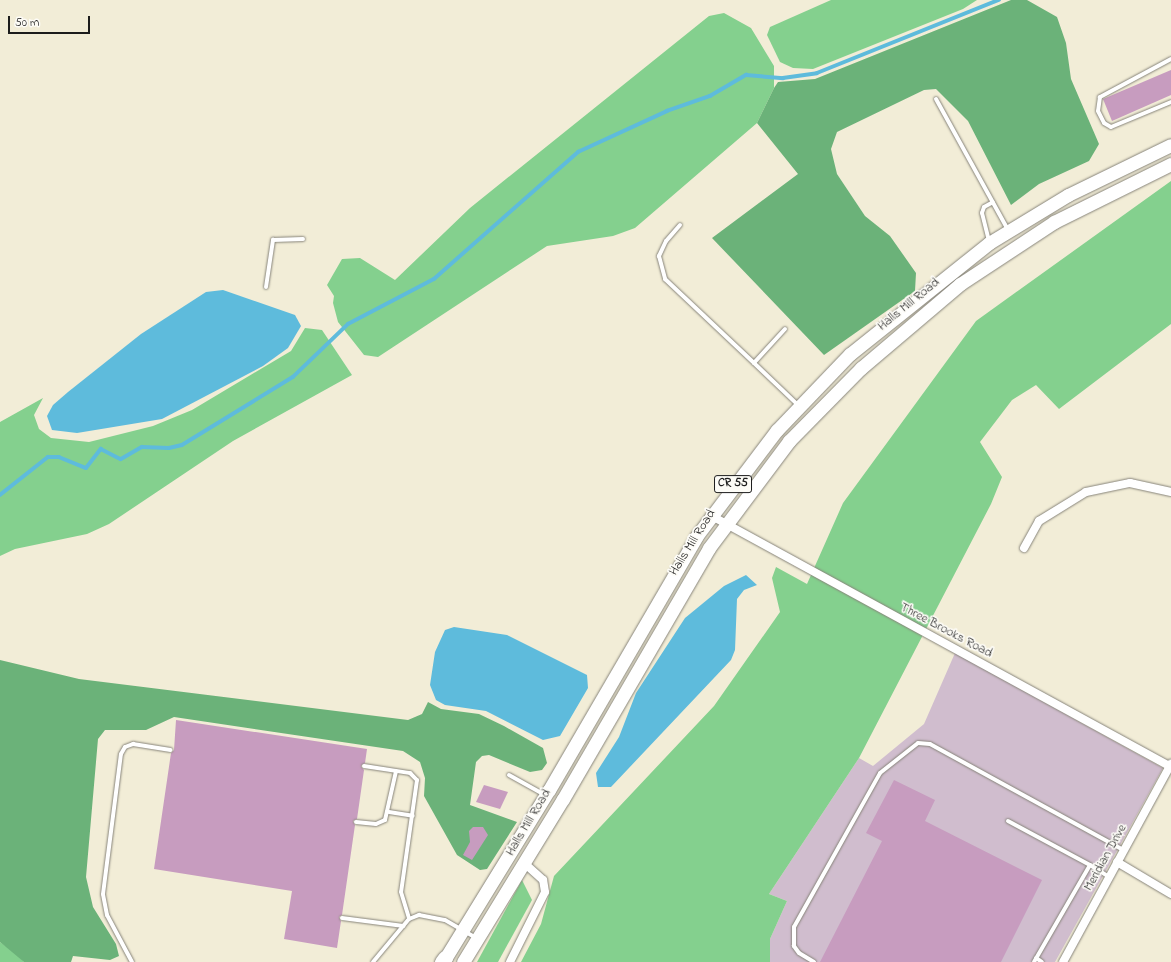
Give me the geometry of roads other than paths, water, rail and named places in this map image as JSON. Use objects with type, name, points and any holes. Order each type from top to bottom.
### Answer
[{"type":"main road","name":"Halls Mill Road","points":[[443,961],[546,795],[672,577],[710,515],[799,406],[871,337],[989,243],[1009,230],[1102,178],[1171,145]]},
{"type":"main road","name":"Halls Mill Road","points":[[463,962],[524,863],[653,642],[725,524],[809,419],[922,315],[1048,226],[1171,164]]},
{"type":"main road","points":[[653,642],[655,621],[675,585],[672,577]]},
{"type":"street","points":[[1024,548],[1039,521],[1086,492],[1130,483],[1171,492]]},
{"type":"street","name":"Three Brooks Road","points":[[710,515],[1171,766]]},
{"type":"street","name":"Meridian Drive","points":[[1063,962],[1171,766]]},
{"type":"street","points":[[1117,862],[1171,894]]},
{"type":"street","points":[[510,962],[545,892],[543,880],[524,863]]},
{"type":"lane","points":[[1171,59],[1100,97],[1098,111],[1104,123],[1111,127],[1171,102]]},
{"type":"lane","points":[[936,99],[1009,230]]},
{"type":"lane","points":[[989,243],[982,213],[984,207],[993,202]]},
{"type":"lane","points":[[680,225],[666,241],[659,256],[666,279],[799,406]]},
{"type":"lane","points":[[266,287],[273,240],[303,239]]},
{"type":"lane","points":[[754,363],[785,329]]},
{"type":"lane","points":[[814,962],[799,954],[794,946],[794,927],[880,773],[918,743],[930,744],[1124,850]]},
{"type":"lane","points":[[132,962],[107,915],[103,894],[121,754],[125,747],[133,744],[171,750]]},
{"type":"lane","points":[[364,766],[410,773],[417,780],[401,892],[409,919]]},
{"type":"lane","points":[[356,822],[376,824],[385,820],[389,812],[396,771]]},
{"type":"lane","points":[[509,775],[546,795]]},
{"type":"lane","points":[[389,812],[413,816]]},
{"type":"lane","points":[[1008,821],[1090,865],[1109,877]]},
{"type":"lane","points":[[1042,962],[1035,960],[1090,865]]},
{"type":"lane","points":[[373,962],[409,919],[431,916],[463,930],[478,939]]},
{"type":"lane","points":[[342,918],[403,926]]},
{"type":"water","points":[[223,290],[295,315],[301,326],[288,348],[263,366],[162,419],[77,433],[52,430],[47,416],[53,405],[68,392],[141,334],[206,292]]},
{"type":"water","points":[[746,575],[757,585],[744,590],[737,599],[735,650],[731,660],[611,787],[598,787],[596,773],[619,737],[636,693],[685,618],[724,586]]},
{"type":"water","points":[[454,627],[507,635],[587,675],[588,688],[560,736],[543,740],[486,711],[445,705],[436,700],[430,685],[435,652],[445,630]]},
{"type":"waterway","points":[[0,495],[48,457],[59,457],[86,468],[101,449],[121,459],[142,447],[169,448],[182,445],[293,377],[348,324],[434,279],[578,152],[667,111],[710,96],[746,75],[783,78],[817,73],[999,0]]}]
